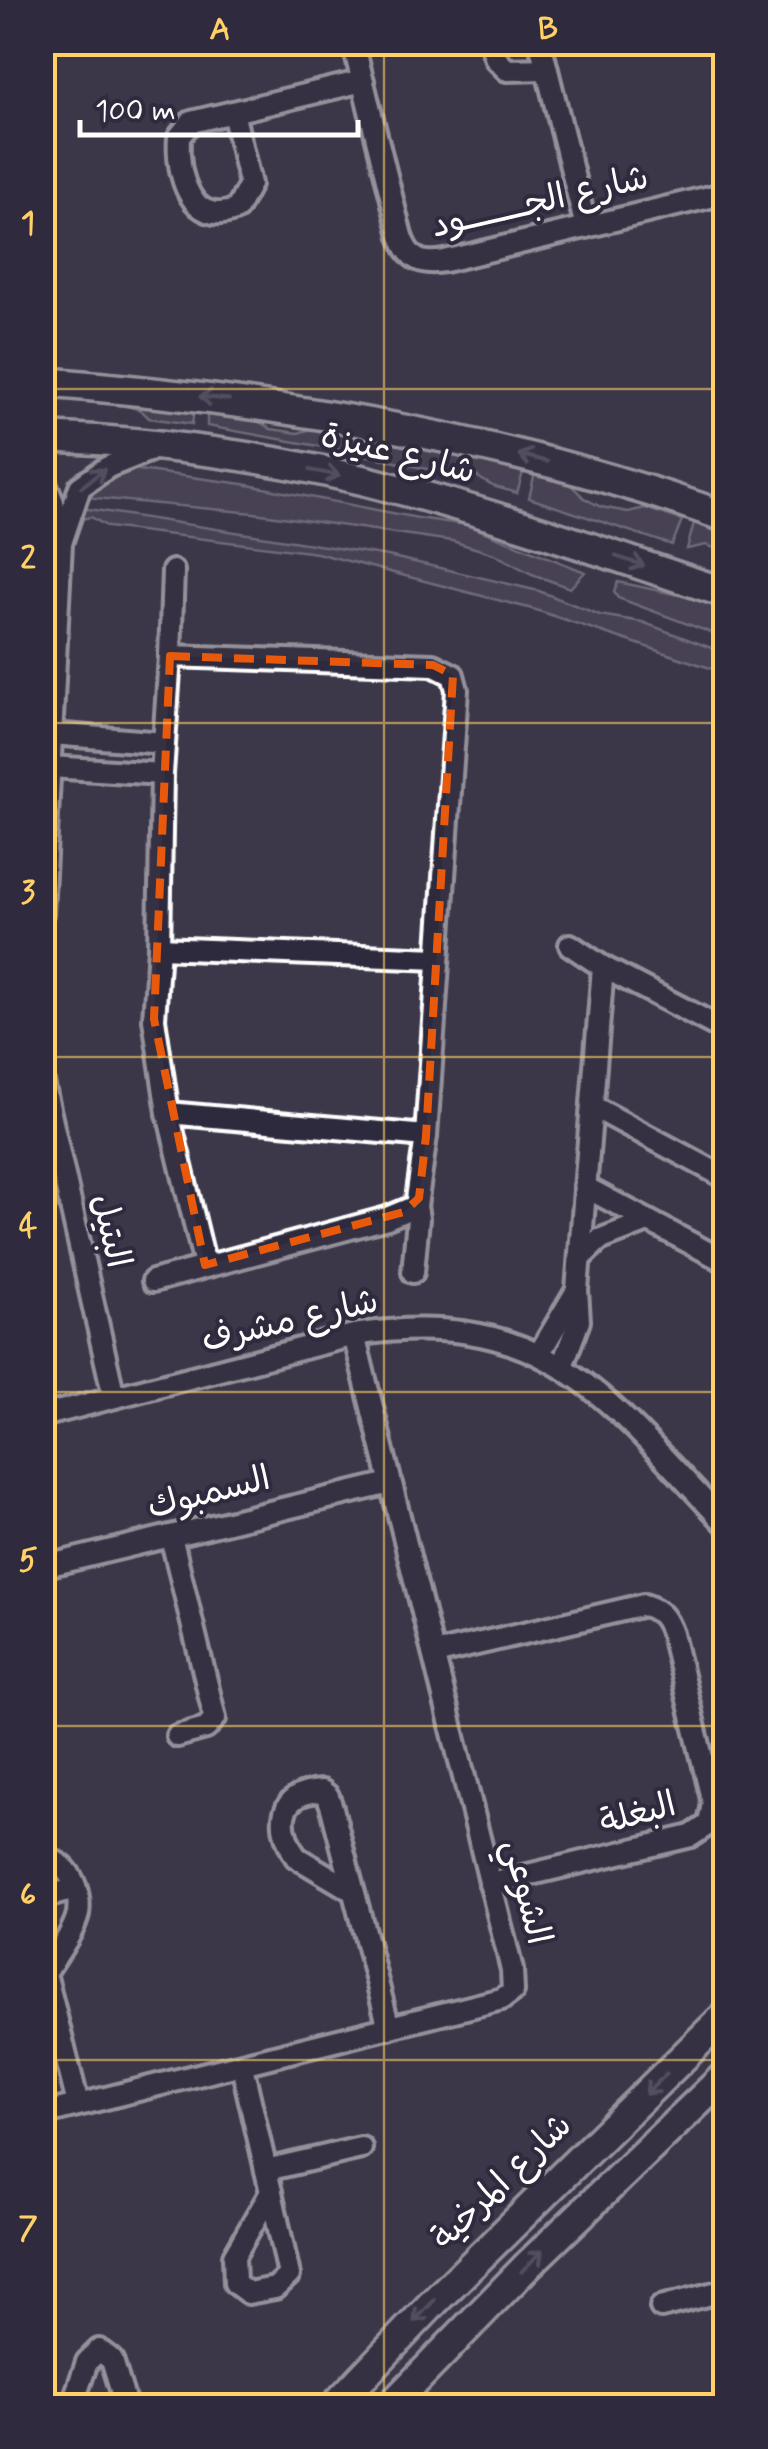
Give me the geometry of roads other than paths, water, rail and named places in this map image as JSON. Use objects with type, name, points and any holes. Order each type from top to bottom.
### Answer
[{"type":"highway","name":"شارع عنيزة","points":[[42,382],[238,401],[417,430],[627,483],[726,516]]},
{"type":"highway","name":"شارع عنيزة","points":[[42,437],[160,446],[403,490],[726,593]]},
{"type":"highway","name":"شارع المرخية","points":[[335,2406],[434,2302],[726,2015]]},
{"type":"highway","points":[[392,2406],[530,2264],[726,2075]]},
{"type":"street","name":"شارع الجــــــــود","points":[[353,42],[401,236],[411,256],[421,262],[445,261],[726,193]]},
{"type":"street","points":[[490,42],[496,59],[507,70],[547,68]]},
{"type":"street","points":[[540,42],[586,227]]},
{"type":"street","points":[[233,112],[250,184],[237,209],[217,215],[200,210],[190,197],[179,137],[191,122],[363,81]]},
{"type":"street","points":[[42,913],[62,543],[80,487],[108,467],[160,446]]},
{"type":"street","points":[[42,476],[53,502],[62,543]]},
{"type":"street","points":[[173,571],[154,1018],[168,1113],[205,1265]]},
{"type":"street","points":[[170,656],[432,666],[453,674],[457,690],[413,1272]]},
{"type":"street","points":[[52,734],[164,743]]},
{"type":"street","points":[[50,767],[162,774]]},
{"type":"street","points":[[570,946],[726,1031]]},
{"type":"street","points":[[159,948],[438,958]]},
{"type":"street","points":[[562,1366],[579,1321],[577,1290],[603,967]]},
{"type":"street","name":"البتيل","points":[[42,1078],[114,1397]]},
{"type":"street","points":[[592,1106],[726,1178]]},
{"type":"street","points":[[168,1113],[426,1136]]},
{"type":"street","points":[[585,1187],[726,1262]]},
{"type":"street","points":[[152,1280],[387,1218],[416,1206]]},
{"type":"street","points":[[580,1258],[600,1240],[648,1221]]},
{"type":"street","points":[[538,1354],[577,1290]]},
{"type":"street","name":"شارع مشرف","points":[[42,1416],[354,1335],[394,1329],[452,1329],[506,1340],[562,1366],[616,1410],[726,1524]]},
{"type":"street","name":"الشوعي","points":[[42,2114],[502,1999],[513,1991],[512,1970],[354,1335]]},
{"type":"street","name":"السمبوك","points":[[42,1568],[390,1482]]},
{"type":"street","points":[[172,1536],[215,1718],[206,1728],[177,1736]]},
{"type":"street","name":"البغلة","points":[[434,1654],[644,1605],[666,1618],[672,1634],[713,1803],[709,1824],[691,1836],[490,1884]]},
{"type":"street","points":[[354,1891],[296,1857],[290,1848],[284,1817],[287,1802],[292,1798],[314,1791],[328,1796],[354,1891],[390,2028]]},
{"type":"street","points":[[42,1860],[59,1862],[69,1871],[78,1912],[44,1966],[78,2104]]},
{"type":"street","points":[[42,1898],[74,1889]]},
{"type":"street","points":[[242,2066],[271,2192]]},
{"type":"street","points":[[266,2170],[360,2148]]},
{"type":"street","points":[[661,2307],[726,2290]]},
{"type":"street","points":[[72,2406],[86,2362],[99,2350],[112,2360],[126,2406]]}]
